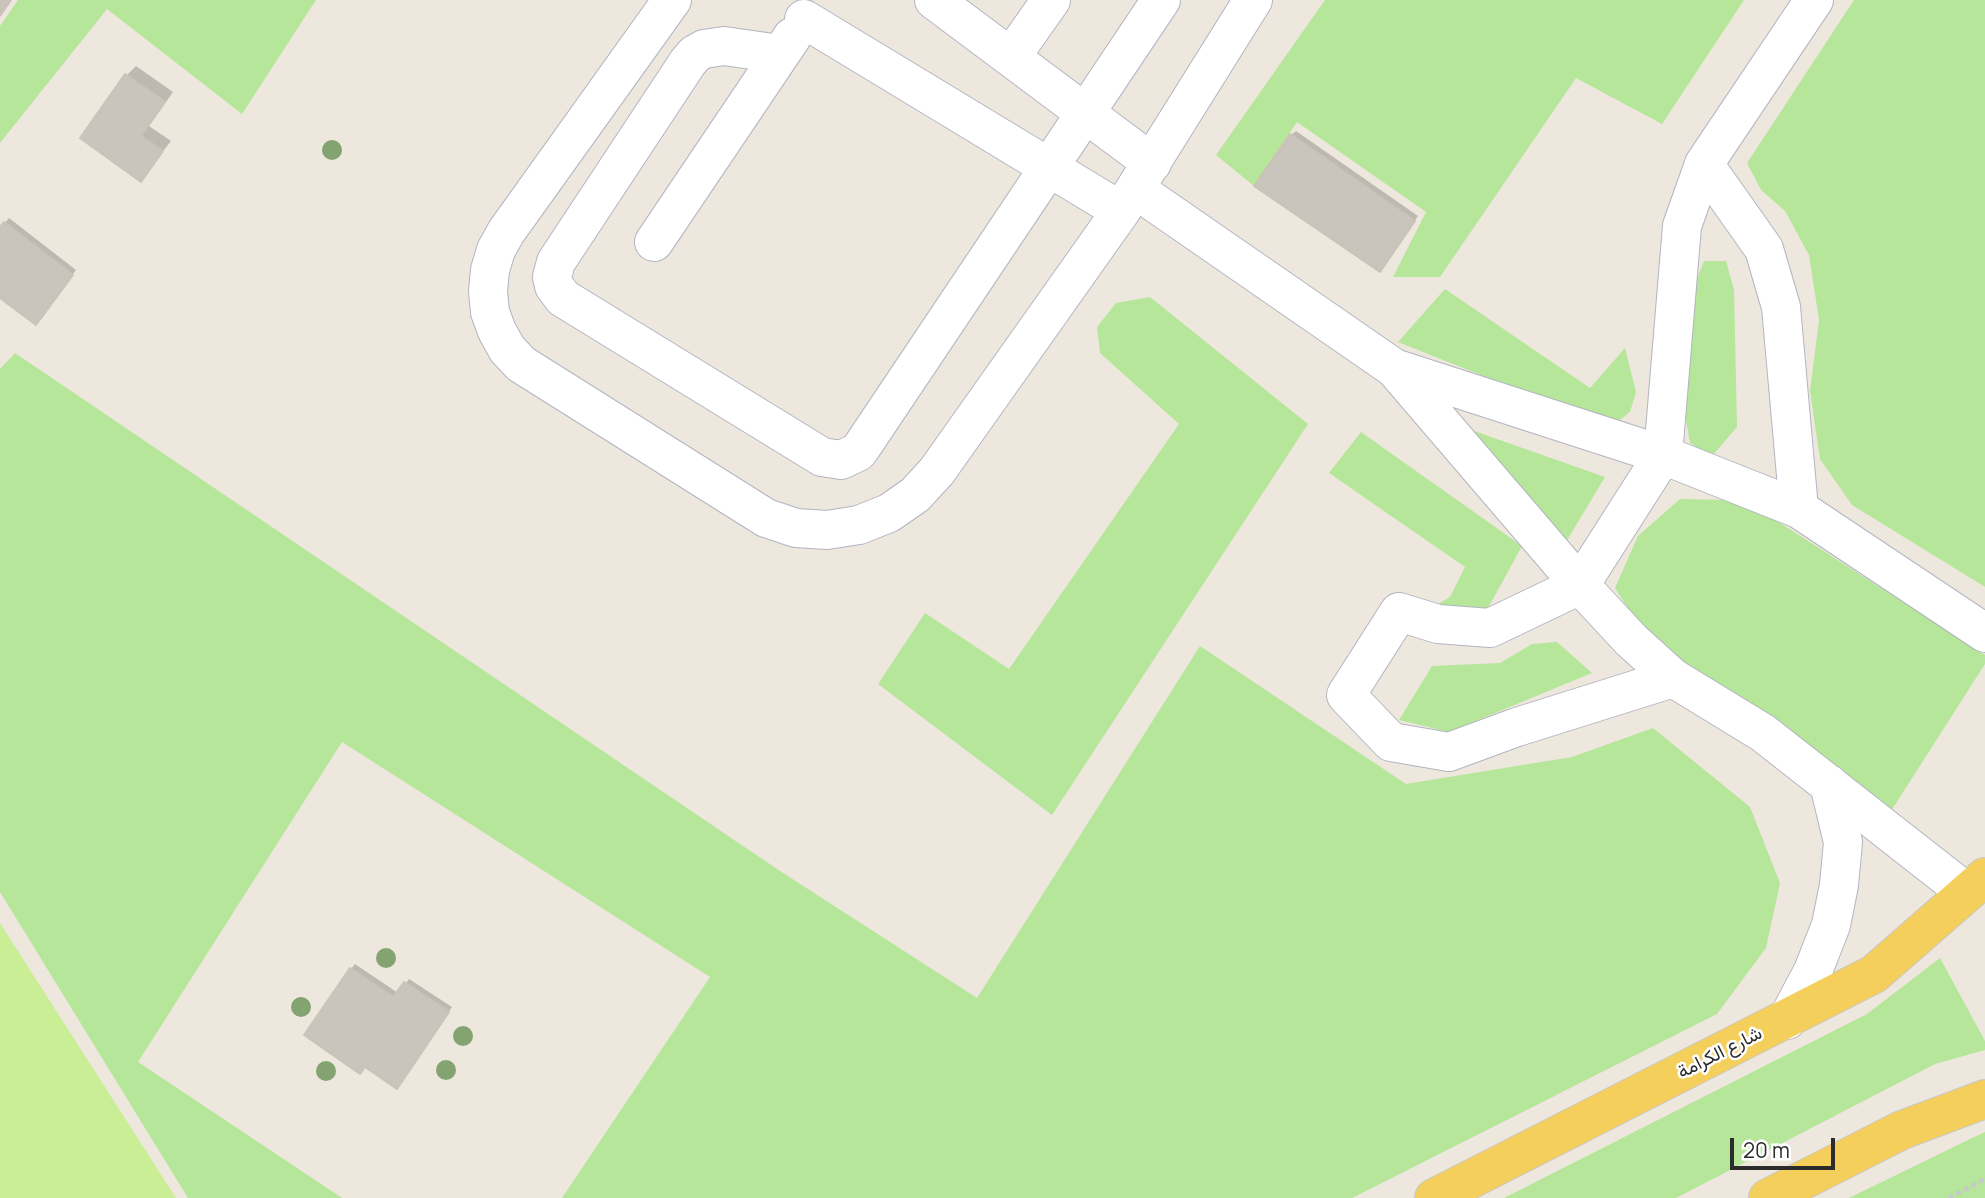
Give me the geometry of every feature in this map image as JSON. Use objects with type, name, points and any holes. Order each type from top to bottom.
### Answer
[{"type":"main road","name":"شارع الكرامة","points":[[1434,1198],[1874,974],[1976,884]]},
{"type":"main road","points":[[1768,1198],[1902,1130],[1985,1099]]},
{"type":"lane","points":[[671,0],[506,232],[496,250],[490,270],[490,312],[497,331],[521,364],[765,518],[796,527],[817,529],[859,525],[889,513],[915,495],[937,471],[1136,188],[1253,0]]},
{"type":"lane","points":[[1011,57],[1051,0]]},
{"type":"lane","points":[[780,54],[724,46],[704,49],[695,54],[556,262],[552,277],[563,298],[822,457],[841,460],[858,452],[1161,0]]},
{"type":"lane","points":[[1673,678],[1517,727],[1449,752],[1391,742],[1346,695],[1399,612],[1438,624],[1490,628],[1580,585],[1663,455],[1682,226],[1704,164],[1814,0]]},
{"type":"lane","points":[[939,1],[1086,113],[1136,188],[1394,368],[1580,585],[1631,640],[1673,678],[1763,733],[1829,784],[1976,884]]},
{"type":"lane","points":[[654,242],[810,10],[1049,168],[1136,188]]},
{"type":"lane","points":[[1704,164],[1764,249],[1781,307],[1799,509]]},
{"type":"lane","points":[[1394,368],[1663,455],[1799,509],[1985,634]]},
{"type":"lane","points":[[1787,1020],[1813,971],[1831,925],[1839,885],[1843,842],[1829,784]]},
{"type":"path","points":[[1949,1198],[1985,1179]]},
{"type":"green space","points":[[18,0],[316,0],[242,114],[107,9],[0,143],[0,26]]},
{"type":"green space","points":[[1325,0],[1744,0],[1662,124],[1576,78],[1440,277],[1393,277],[1426,212],[1297,122],[1254,186],[1216,155]]},
{"type":"green space","points":[[1854,0],[1985,0],[1985,587],[1852,505],[1820,459],[1810,391],[1819,320],[1809,255],[1785,211],[1761,190],[1747,163]]},
{"type":"green space","points":[[1704,261],[1726,261],[1734,290],[1737,427],[1712,456],[1690,443],[1672,341]]},
{"type":"green space","points":[[1445,289],[1590,388],[1625,348],[1636,392],[1630,412],[1611,427],[1398,342]]},
{"type":"green space","points":[[1150,297],[1308,424],[1052,815],[878,684],[925,613],[1009,669],[1179,424],[1100,353],[1097,327],[1116,303]]},
{"type":"green space","points":[[15,353],[780,871],[977,998],[1200,646],[1406,784],[1572,757],[1653,728],[1750,807],[1780,883],[1766,948],[1717,1014],[1352,1198],[562,1198],[710,977],[342,742],[138,1062],[342,1198],[188,1198],[0,892],[0,369]]},
{"type":"green space","points":[[1460,426],[1605,477],[1566,542]]},
{"type":"green space","points":[[1361,432],[1522,546],[1487,610],[1435,606],[1450,597],[1465,567],[1329,473]]},
{"type":"green space","points":[[1680,499],[1729,500],[1777,521],[1985,655],[1985,664],[1891,811],[1644,634],[1615,588],[1638,536]]},
{"type":"green space","points":[[1557,642],[1592,673],[1449,732],[1399,720],[1432,666],[1500,663],[1532,644]]},
{"type":"green space","points":[[0,923],[176,1198],[0,1198]]},
{"type":"green space","points":[[1940,958],[1985,1041],[1985,1050],[1935,1064],[1676,1198],[1504,1198],[1867,1014]]},
{"type":"green space","points":[[1985,1132],[1985,1198],[1849,1198],[1968,1140]]},
{"type":"building","points":[[0,0],[11,0],[0,16]]},
{"type":"building","points":[[125,74],[165,102],[141,136],[163,151],[141,182],[80,138]]},
{"type":"building","points":[[1290,134],[1415,221],[1380,272],[1254,186]]},
{"type":"building","points":[[4,222],[73,275],[36,325],[0,298],[0,227]]},
{"type":"building","points":[[350,968],[393,997],[404,982],[449,1012],[397,1089],[365,1067],[360,1074],[304,1035]]}]
